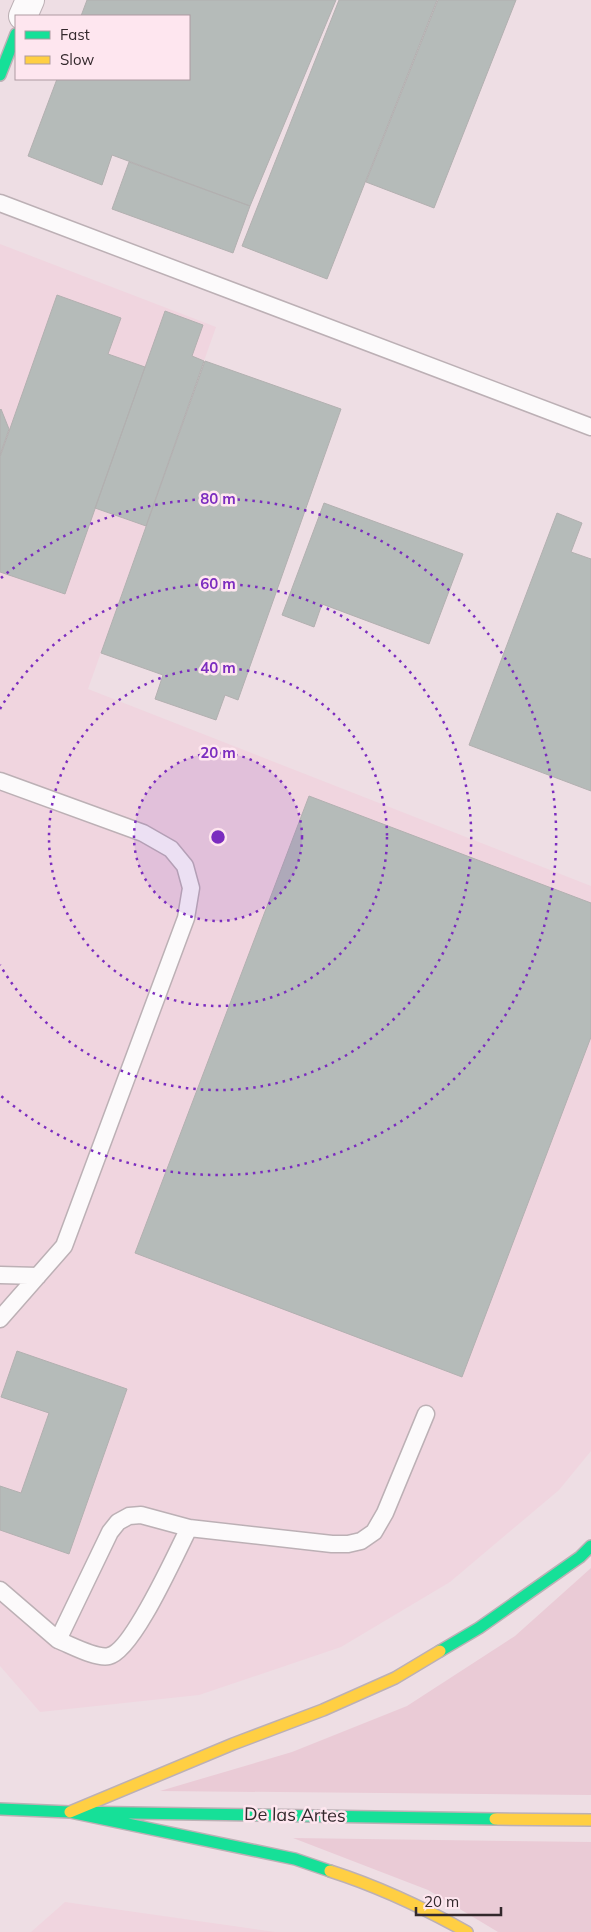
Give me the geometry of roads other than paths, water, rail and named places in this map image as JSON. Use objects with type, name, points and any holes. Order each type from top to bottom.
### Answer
[{"type":"main road","points":[[0,75],[15,37]]},
{"type":"main road","points":[[70,1812],[233,1744],[323,1710],[395,1678],[479,1628],[580,1557],[591,1546]]},
{"type":"main road","name":"De las Artes","points":[[0,1809],[70,1812],[591,1820]]},
{"type":"main road","points":[[70,1812],[295,1859],[352,1878],[443,1919],[467,1932]]},
{"type":"street","points":[[23,15],[30,0]]},
{"type":"lane","points":[[0,203],[591,427]]},
{"type":"lane","points":[[0,782],[143,833],[159,841],[171,849],[185,866],[191,888],[186,918],[64,1246],[0,1319]]},
{"type":"lane","points":[[0,1275],[38,1276]]},
{"type":"lane","points":[[58,1640],[104,1544],[118,1522],[129,1516],[141,1515],[189,1528],[332,1544],[348,1544],[361,1541],[374,1532],[385,1513],[426,1414]]},
{"type":"lane","points":[[0,1590],[58,1640],[99,1656],[108,1657],[118,1653],[129,1641],[189,1528]]}]
